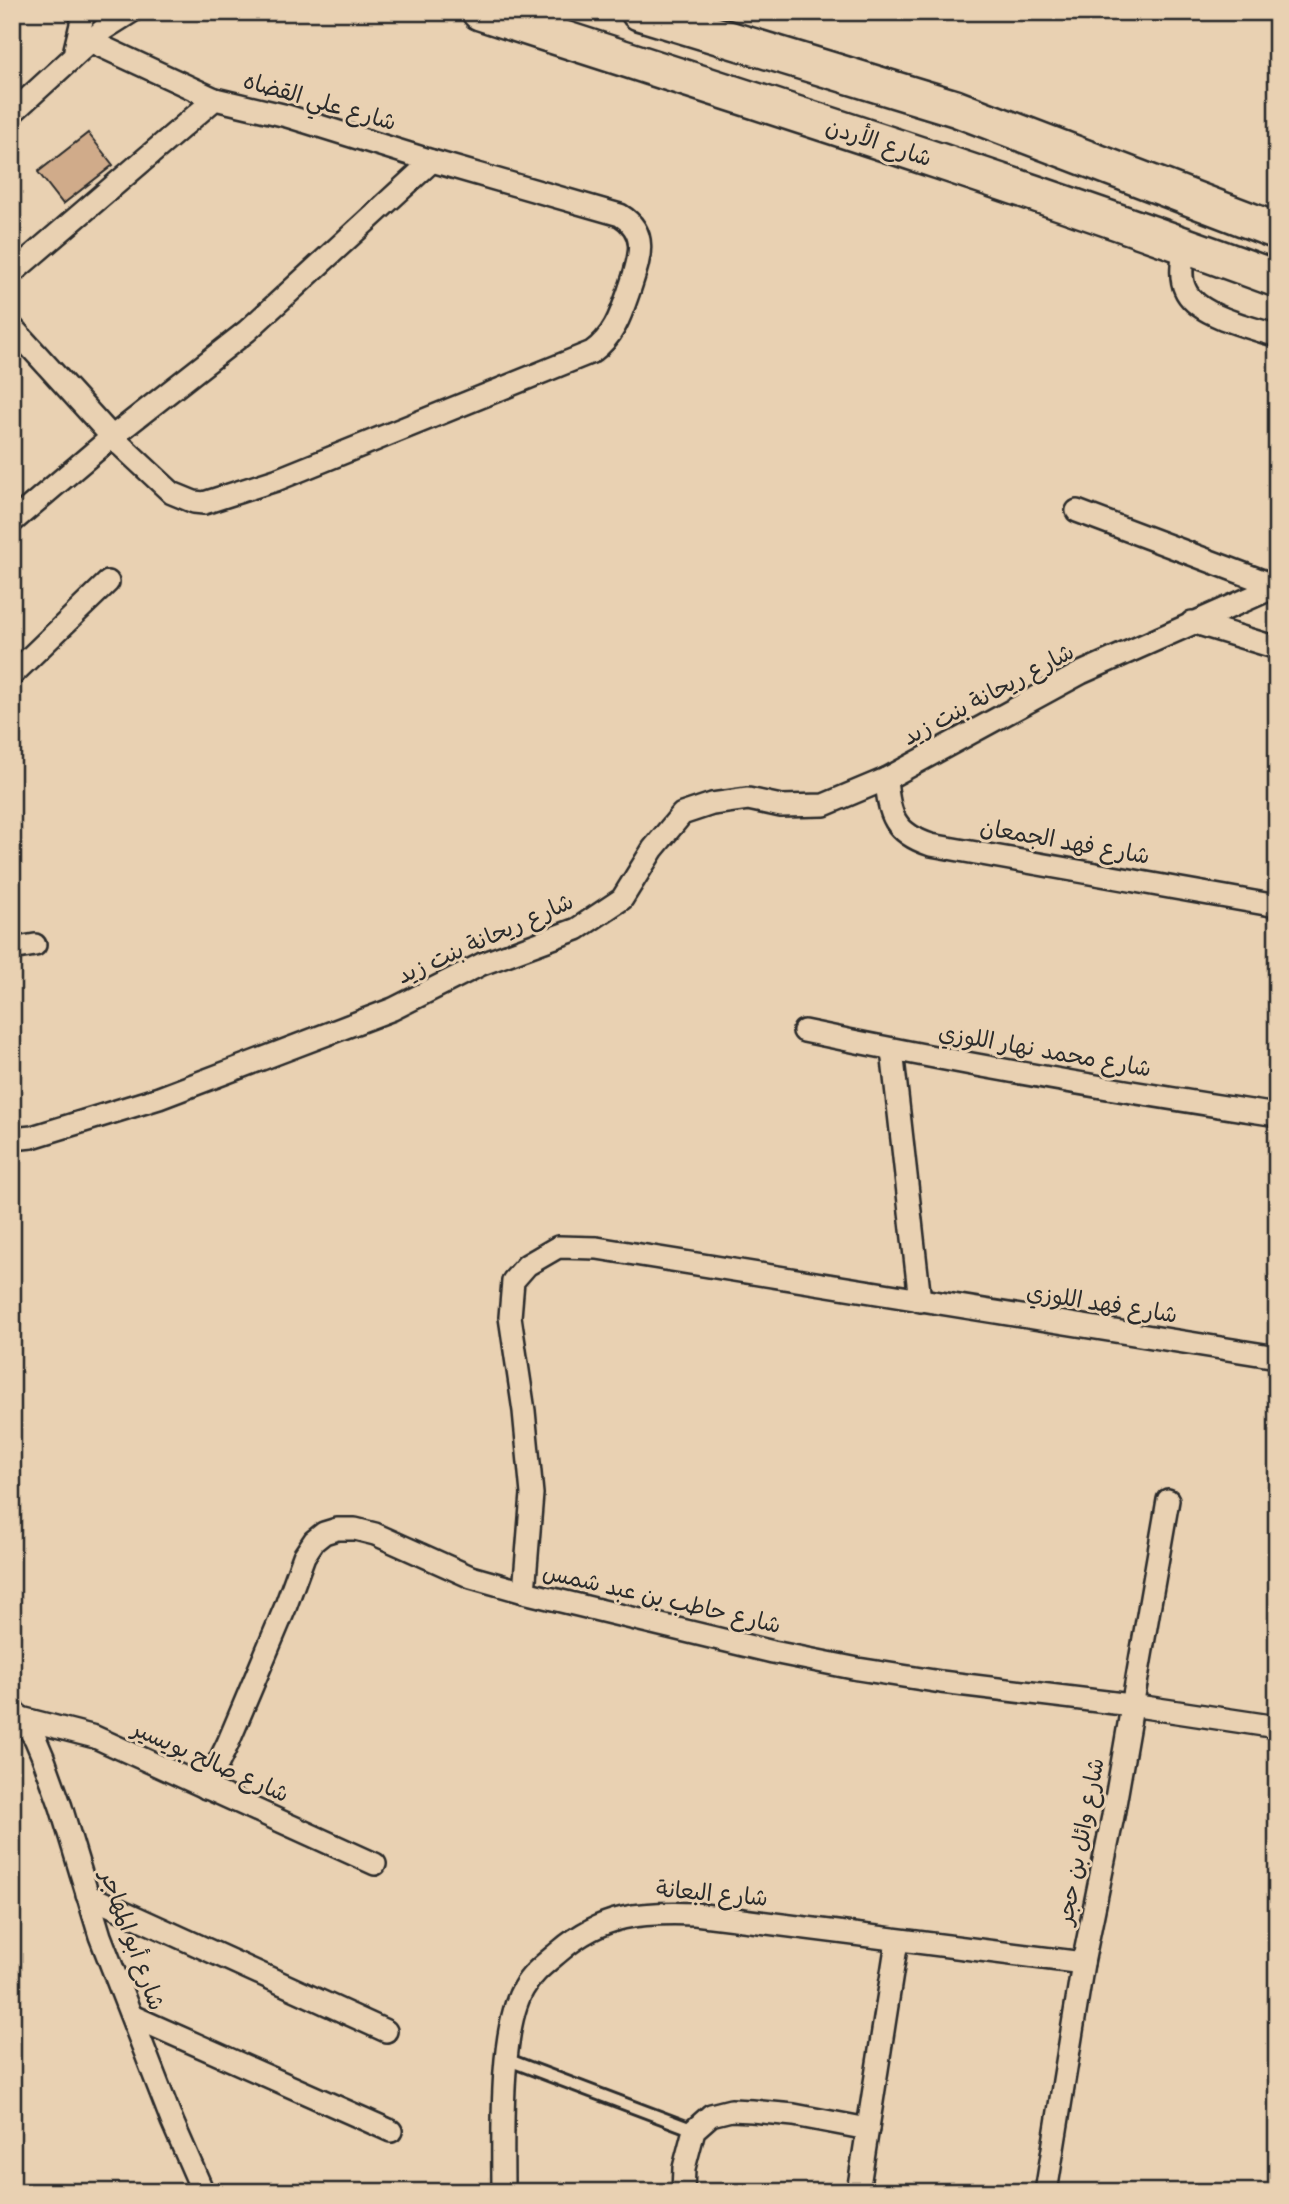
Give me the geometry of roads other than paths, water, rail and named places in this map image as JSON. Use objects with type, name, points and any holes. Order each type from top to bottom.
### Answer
[{"type":"highway","name":"شارع الأردن","points":[[480,12],[852,132],[1277,279]]},
{"type":"highway","points":[[639,12],[709,23],[955,108],[1277,231]]},
{"type":"street","points":[[84,12],[85,39]]},
{"type":"street","points":[[12,113],[72,58],[85,39],[131,12]]},
{"type":"street","points":[[85,39],[215,99]]},
{"type":"street","name":"شارع علي القضاه","points":[[12,273],[215,99],[287,116],[620,215],[630,221],[640,241],[640,256],[619,321],[608,338],[592,352],[276,480],[216,500],[194,502],[172,493],[112,437]]},
{"type":"street","points":[[12,522],[112,437],[247,331],[432,161]]},
{"type":"street","points":[[1184,245],[1182,276],[1189,297],[1210,312],[1277,335]]},
{"type":"street","points":[[12,327],[112,437]]},
{"type":"street","points":[[1077,511],[1277,586]]},
{"type":"street","points":[[12,675],[108,582]]},
{"type":"street","name":"شارع ريحانة بنت زيد","points":[[12,1139],[32,1137],[159,1098],[393,1009],[482,964],[577,929],[622,899],[653,849],[682,814],[712,804],[748,799],[781,806],[824,805],[886,779],[1082,673],[1277,586]]},
{"type":"street","points":[[1192,622],[1277,648]]},
{"type":"street","name":"شارع فهد الجمعان","points":[[886,779],[892,816],[909,835],[924,843],[1277,906]]},
{"type":"street","points":[[12,949],[35,945]]},
{"type":"street","name":"شارع محمد نهار اللوزي","points":[[804,1031],[892,1050],[1127,1092],[1277,1115]]},
{"type":"street","points":[[892,1050],[920,1301]]},
{"type":"street","name":"شارع فهد اللوزي","points":[[524,1592],[532,1493],[524,1412],[510,1317],[513,1280],[527,1265],[558,1247],[597,1248],[1277,1357]]},
{"type":"street","name":"شارع وائل بن حجر","points":[[1046,2192],[1083,1963],[1113,1816],[1168,1500]]},
{"type":"street","name":"شارع حاطب بن عبد شمس","points":[[206,1787],[228,1743],[304,1556],[314,1541],[324,1533],[337,1529],[355,1529],[375,1534],[471,1577],[701,1636],[858,1669],[1277,1727]]},
{"type":"street","name":"شارع صالح بويسير","points":[[17,1714],[95,1737],[375,1864]]},
{"type":"street","name":"شارع أبو المهاجر","points":[[17,1714],[35,1738],[43,1757],[100,1936],[172,2121],[203,2192]]},
{"type":"street","points":[[87,1895],[386,2031]]},
{"type":"street","name":"شارع البعانة","points":[[503,2192],[506,2059],[513,2015],[522,1990],[535,1972],[591,1928],[613,1919],[643,1913],[695,1914],[1083,1963]]},
{"type":"street","points":[[858,2192],[897,1941]]},
{"type":"street","points":[[132,2015],[391,2131]]},
{"type":"street","points":[[683,2192],[684,2168],[694,2130],[711,2115],[732,2110],[794,2115],[868,2129]]},
{"type":"lane","points":[[506,2059],[694,2130]]}]
